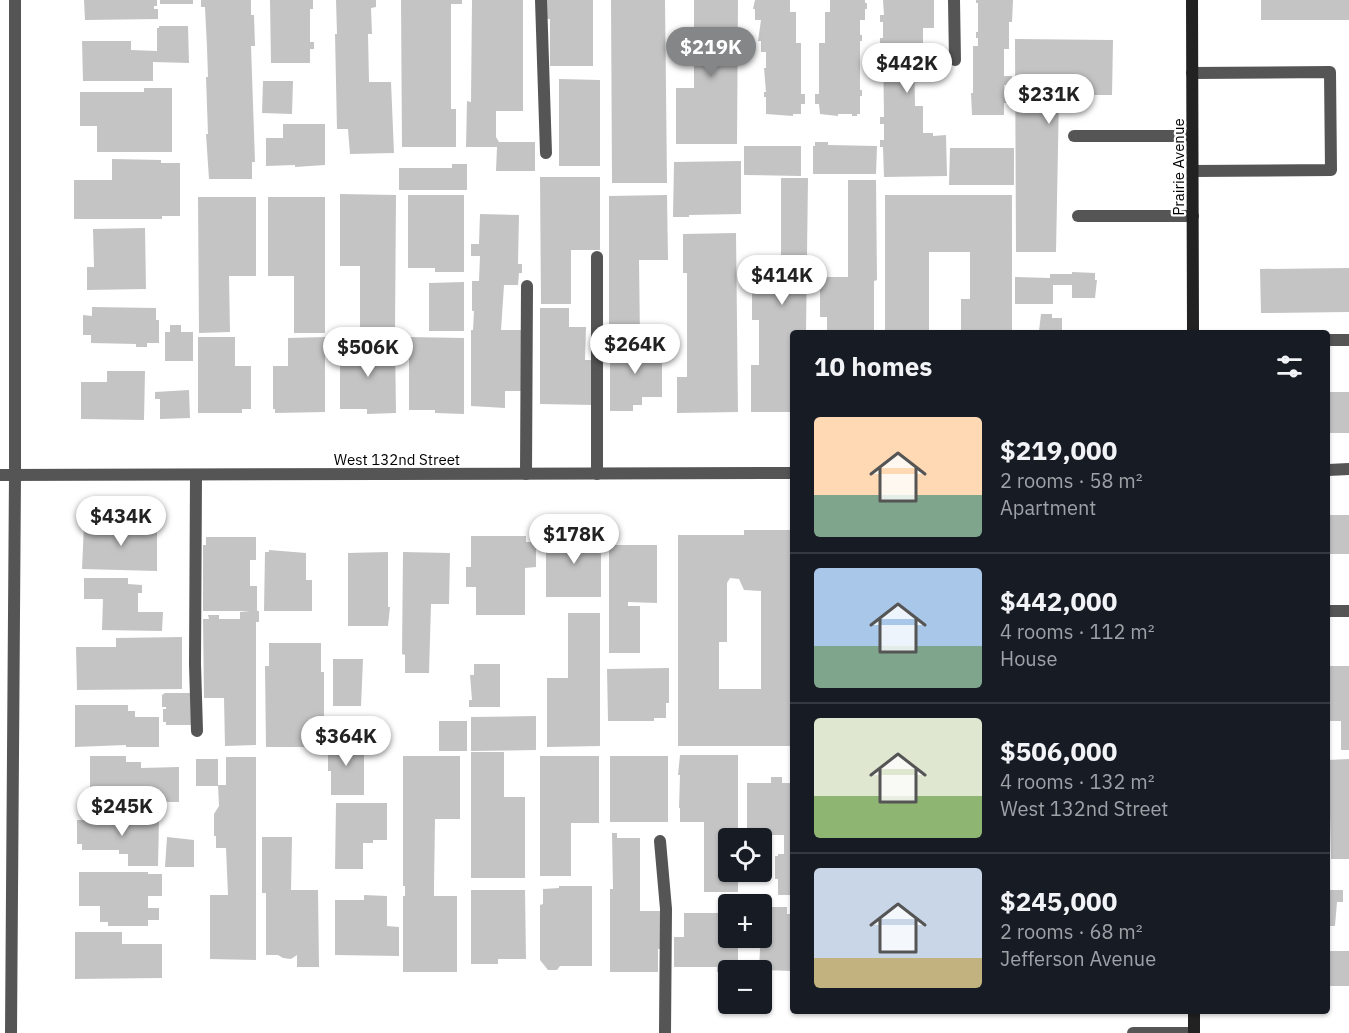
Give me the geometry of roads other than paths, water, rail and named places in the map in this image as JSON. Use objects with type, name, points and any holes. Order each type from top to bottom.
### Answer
[{"type":"main road","name":"Prairie Avenue","points":[[1192,0],[1193,330]]},
{"type":"main road","points":[[1194,1014],[1194,1033]]},
{"type":"street","points":[[11,1033],[15,475],[15,0]]},
{"type":"street","points":[[541,0],[546,153]]},
{"type":"street","points":[[954,0],[955,60]]},
{"type":"street","points":[[1192,73],[1330,72],[1331,170],[1193,171]]},
{"type":"street","points":[[1074,136],[1192,136]]},
{"type":"street","points":[[1078,216],[1193,216]]},
{"type":"street","points":[[597,257],[597,474]]},
{"type":"street","points":[[526,474],[527,286]]},
{"type":"street","points":[[1330,340],[1349,340]]},
{"type":"street","points":[[1330,470],[1349,469]]},
{"type":"street","name":"West 132nd Street","points":[[0,475],[790,473]]},
{"type":"street","points":[[196,475],[197,731]]},
{"type":"street","points":[[1330,611],[1349,611]]},
{"type":"street","points":[[660,841],[666,909],[665,1033]]},
{"type":"street","points":[[1133,1033],[1194,1033]]}]
